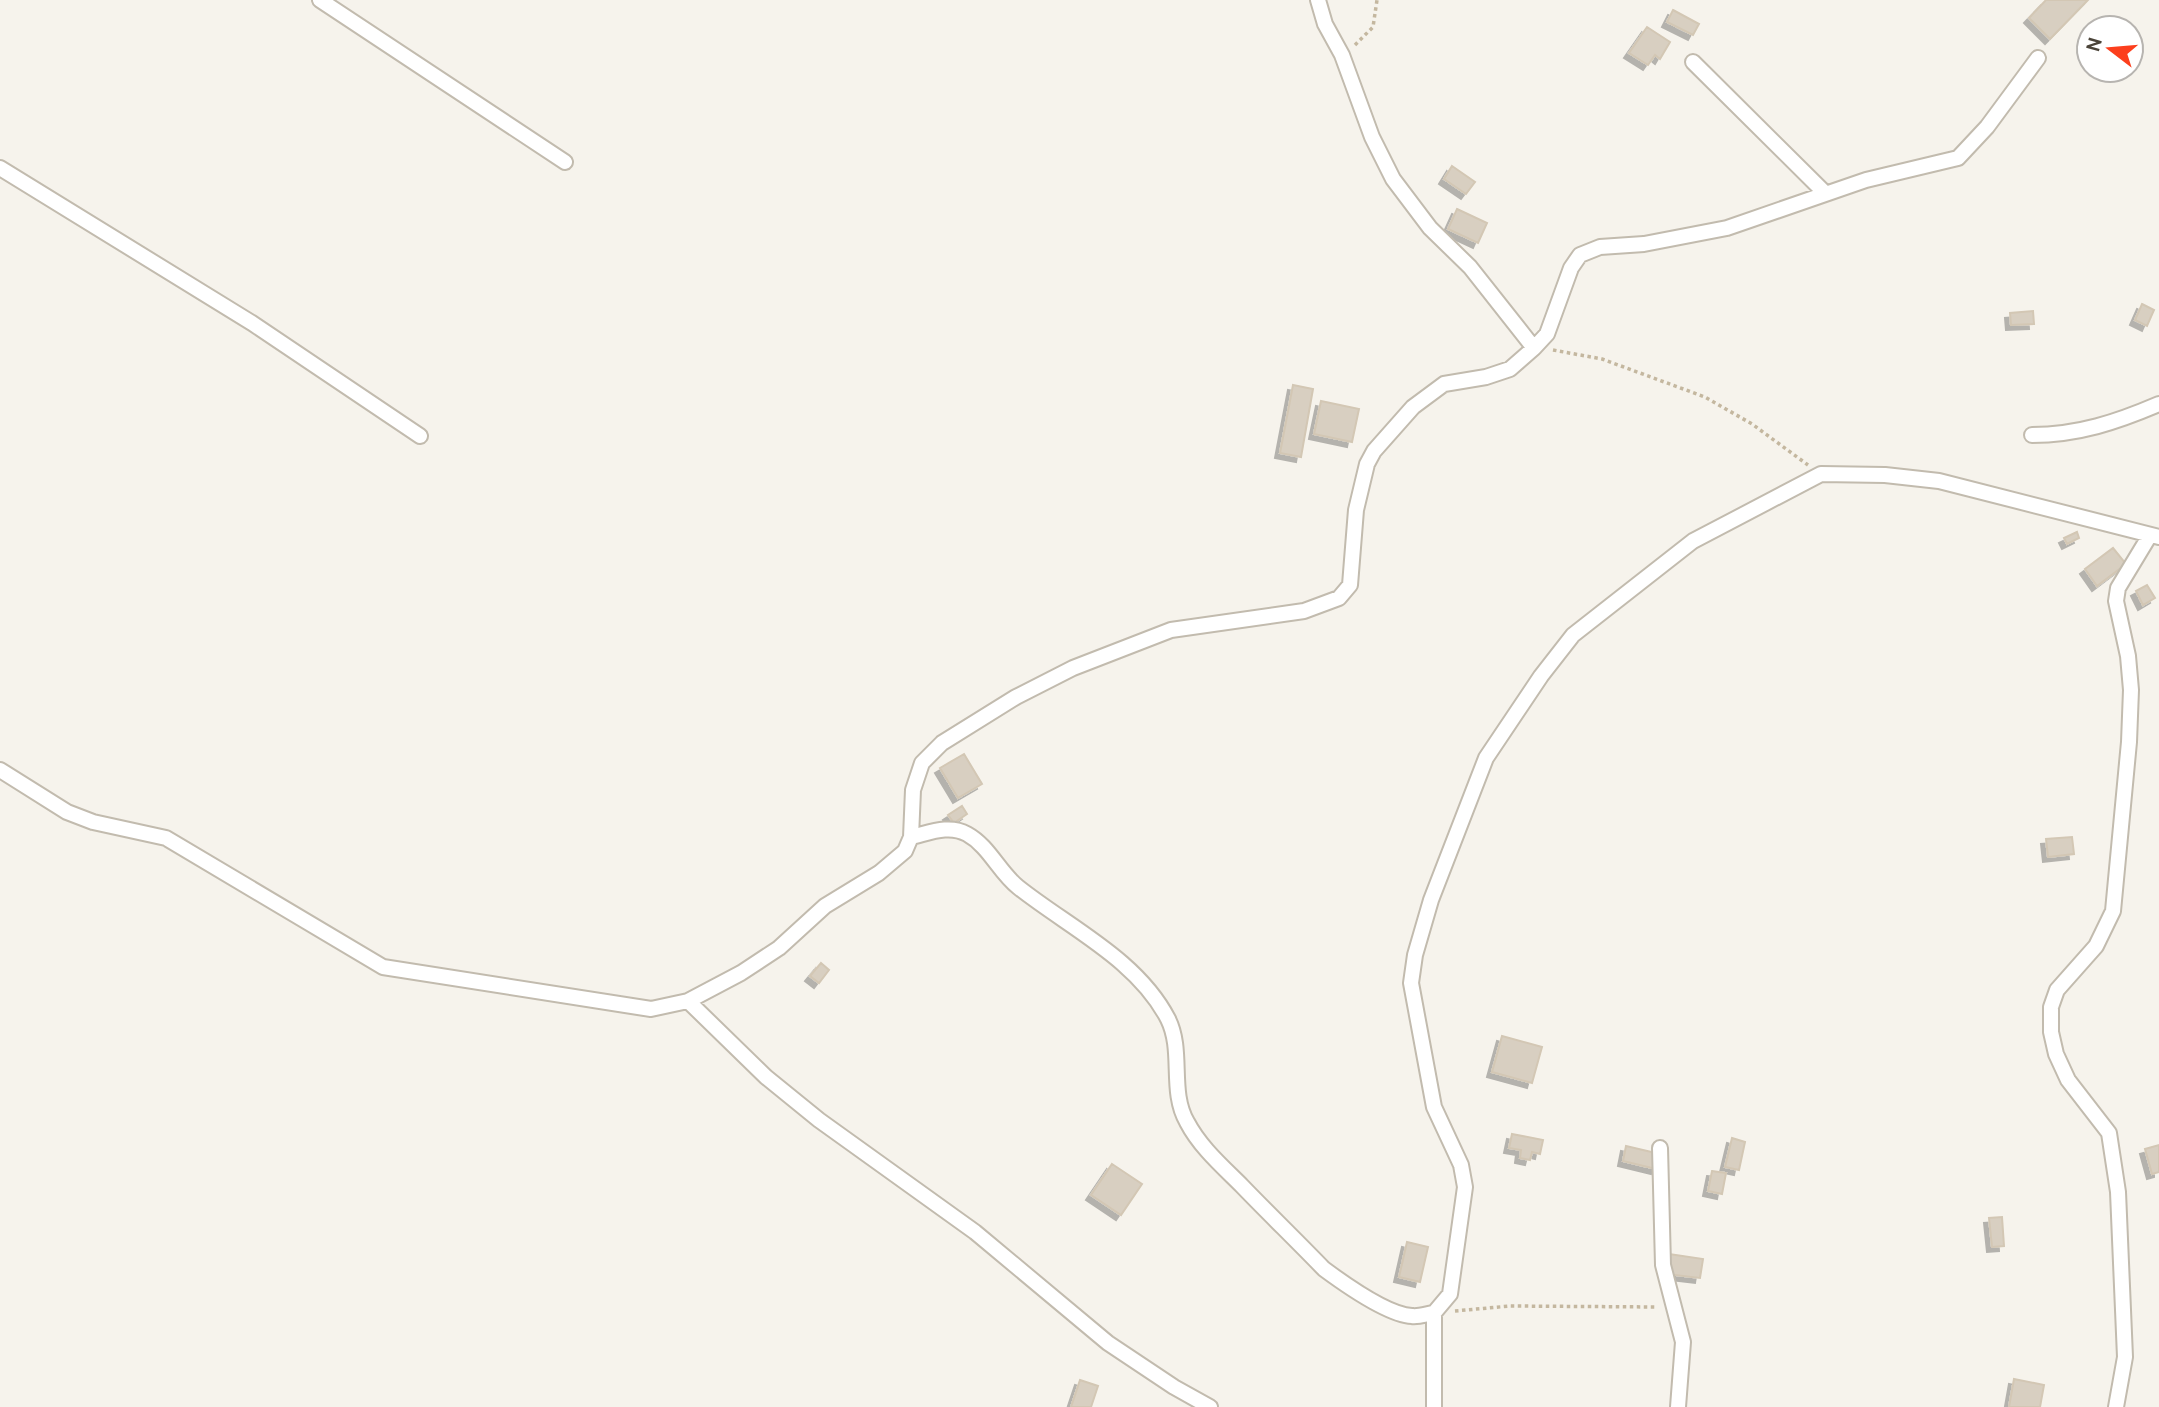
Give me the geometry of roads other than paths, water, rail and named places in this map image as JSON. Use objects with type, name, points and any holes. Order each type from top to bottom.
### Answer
[{"type":"street","points":[[320,0],[565,162]]},
{"type":"street","points":[[1318,0],[1325,24],[1342,55],[1372,137],[1402,192],[1430,228],[1470,267],[1534,348]]},
{"type":"street","points":[[0,770],[67,812],[93,822],[166,838],[383,967],[651,1009],[688,1001],[741,974],[779,948],[825,906],[879,873],[905,851],[911,837],[913,790],[922,764],[942,743],[1040,683],[1171,630],[1304,611],[1339,598],[1350,585],[1356,510],[1367,464],[1374,451],[1413,407],[1444,384],[1486,377],[1510,369],[1534,348],[1547,334],[1571,268],[1588,249],[1644,244],[1727,228],[1825,193],[1958,158],[1987,127],[2038,58]]},
{"type":"street","points":[[1693,62],[1825,193]]},
{"type":"street","points":[[0,168],[251,323],[419,436]]},
{"type":"street","points":[[2032,435],[2060,435],[2101,427],[2159,404]]},
{"type":"street","points":[[1434,1407],[1434,1313],[1450,1294],[1465,1187],[1461,1166],[1434,1107],[1411,983],[1415,955],[1431,900],[1486,758],[1541,676],[1573,635],[1693,541],[1821,474],[1885,475],[1939,481],[2155,536],[2118,588],[2116,601],[2128,656],[2131,690],[2129,742],[2113,911],[2096,946],[2057,990],[2051,1007],[2051,1032],[2056,1054],[2068,1080],[2109,1133],[2118,1192],[2125,1357],[2116,1407]]},
{"type":"street","points":[[911,837],[945,829],[967,834],[981,845],[1002,873],[1018,887],[1112,952],[1168,1019],[1174,1040],[1178,1098],[1185,1121],[1206,1151],[1324,1269],[1343,1283],[1366,1297],[1410,1316],[1434,1313]]},
{"type":"street","points":[[688,1001],[766,1077],[819,1120],[993,1245],[1108,1343],[1174,1387],[1210,1407]]},
{"type":"street","points":[[1660,1148],[1663,1265],[1683,1342],[1678,1407]]}]
